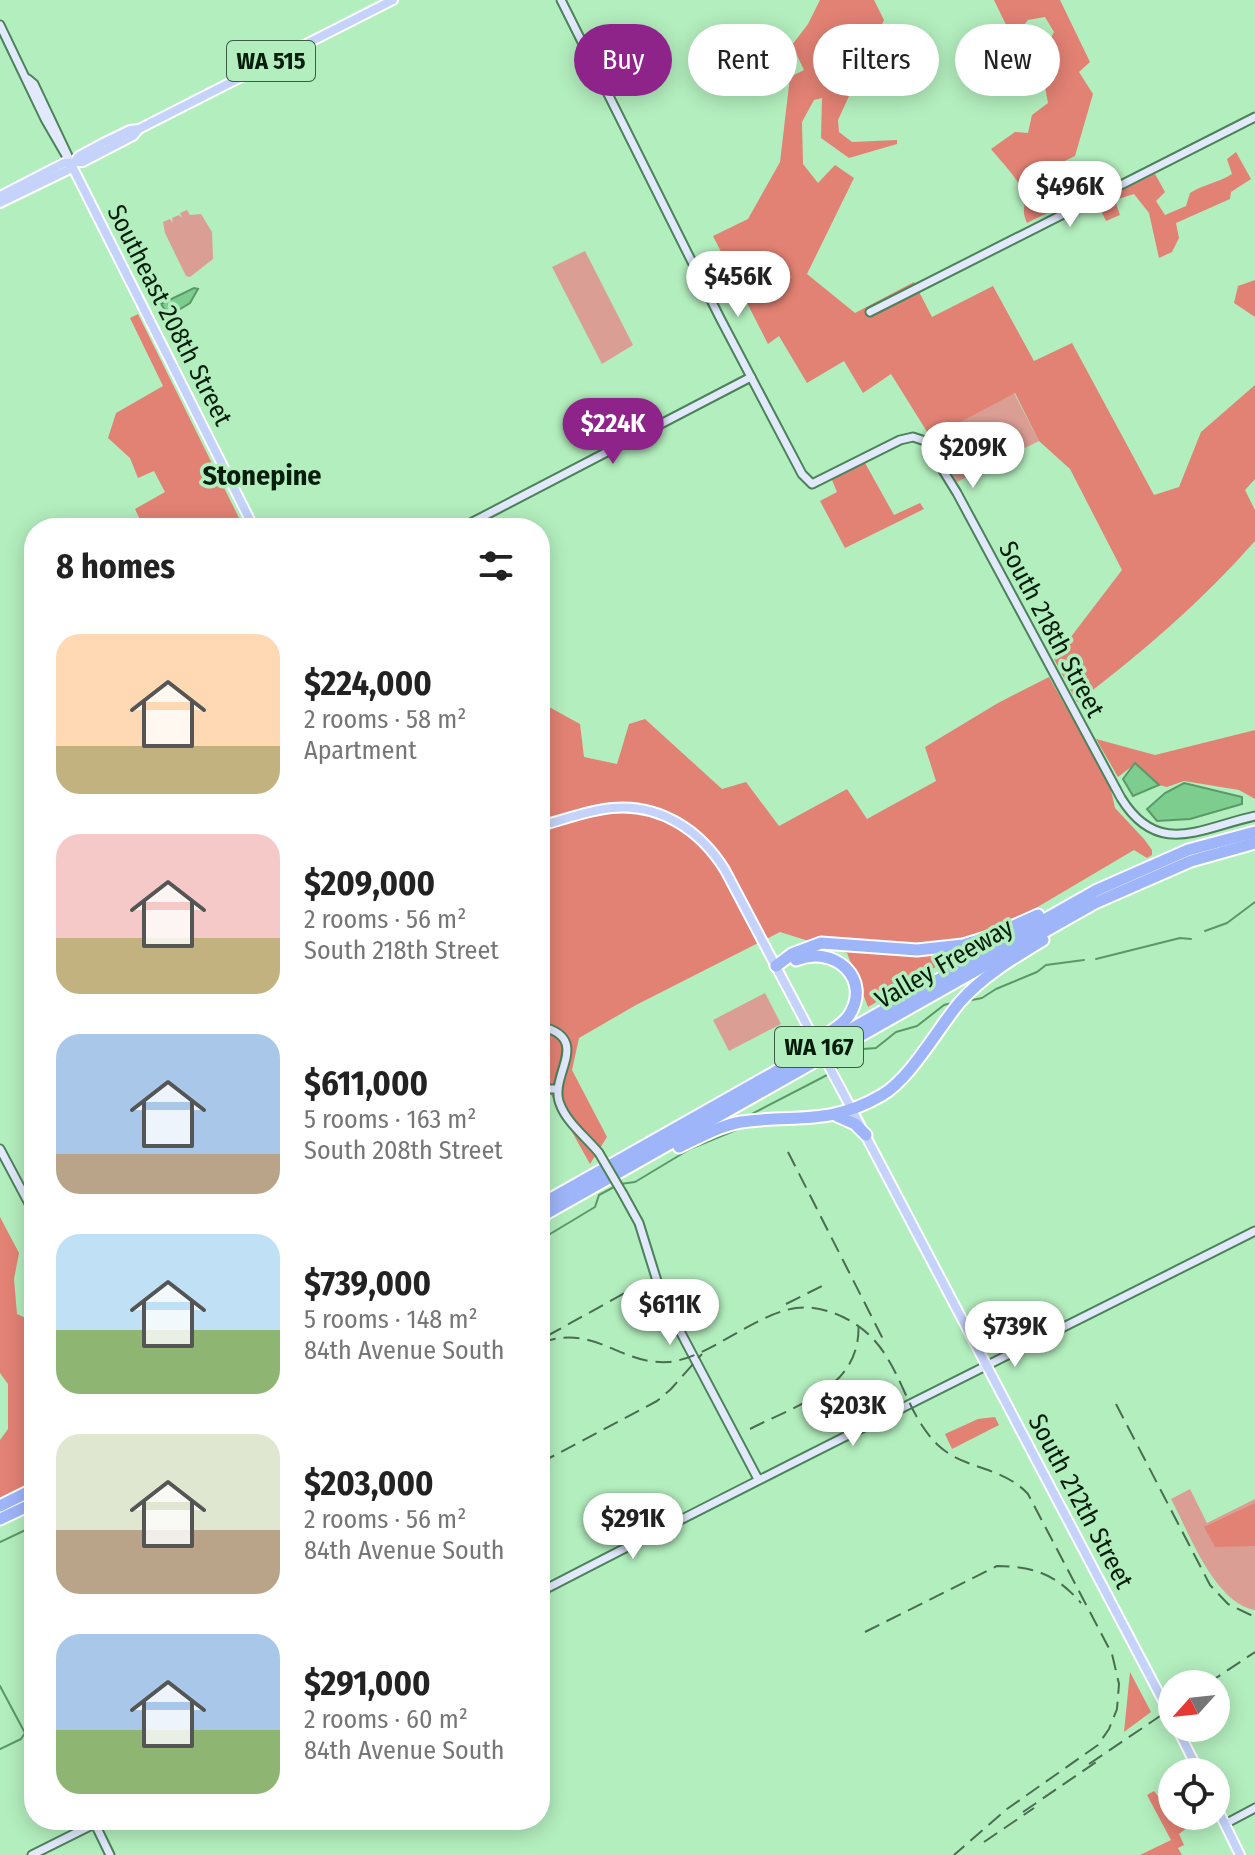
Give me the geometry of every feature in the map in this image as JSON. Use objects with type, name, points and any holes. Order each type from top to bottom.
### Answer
[{"type":"highway","name":"Valley Freeway","points":[[550,1199],[1097,890],[1188,850],[1255,832]]},
{"type":"highway","name":"Valley Freeway","points":[[550,1211],[1095,903],[1191,861],[1255,843]]},
{"type":"highway","points":[[627,1169],[717,1129],[740,1123],[804,1120],[853,1111],[897,1083],[970,991],[1019,955],[1165,871]]},
{"type":"highway","points":[[776,966],[792,954],[821,943],[917,950],[963,945],[989,937],[1097,890]]},
{"type":"highway","points":[[738,1092],[767,1069],[839,1026],[848,1017],[854,1003],[852,977],[836,959],[814,954],[776,966]]},
{"type":"highway","points":[[832,1114],[855,1124],[866,1135]]},
{"type":"highway","points":[[0,1508],[24,1496]]},
{"type":"highway","points":[[0,1519],[24,1508]]},
{"type":"main road","name":"WA 515","points":[[0,196],[64,163],[83,162],[133,136],[139,129],[393,0]]},
{"type":"main road","name":"WA 515","points":[[0,203],[68,170],[71,164]]},
{"type":"main road","name":"Southeast 208th Street","points":[[71,164],[249,518]]},
{"type":"main road","name":"South 212th Street","points":[[550,823],[613,807],[636,809],[662,815],[690,829],[714,852],[1158,1691]]},
{"type":"main road","points":[[1228,1830],[1240,1855]]},
{"type":"street","points":[[480,518],[751,377],[561,0]]},
{"type":"street","name":"Southeast 208th Street","points":[[0,25],[28,79],[28,86],[71,164]]},
{"type":"street","points":[[870,312],[1255,117]]},
{"type":"street","name":"South 218th Street","points":[[751,377],[793,457],[815,482],[900,440],[920,438],[930,445],[1121,798],[1141,824],[1157,832],[1182,835],[1255,816]]},
{"type":"street","points":[[550,1030],[556,1032],[567,1047],[557,1089],[558,1102],[599,1153],[639,1223],[662,1297],[758,1479]]},
{"type":"street","points":[[550,1089],[557,1089]]},
{"type":"street","points":[[0,1149],[24,1196]]},
{"type":"street","points":[[550,1587],[904,1405],[1255,1231]]},
{"type":"street","points":[[1230,1821],[1255,1808]]},
{"type":"street","points":[[32,1855],[82,1830]]},
{"type":"street","points":[[101,1830],[110,1855]]},
{"type":"shaded area","points":[[820,0],[874,0],[884,20],[882,24],[813,24],[813,96],[849,96],[838,120],[839,132],[852,142],[897,140],[897,144],[849,158],[821,138],[822,98],[814,100],[802,122],[803,164],[818,183],[835,165],[854,178],[807,274],[855,313],[914,282],[932,317],[993,286],[1034,361],[1072,343],[1154,495],[1179,487],[1201,432],[1255,385],[1255,479],[1245,490],[1255,510],[1255,541],[1170,626],[1077,702],[1054,659],[1122,570],[1070,469],[1039,441],[1015,393],[931,438],[891,374],[863,393],[844,361],[807,383],[779,336],[768,344],[713,236],[748,219],[780,162],[788,96],[797,96],[797,74],[804,70],[797,55],[797,38]]},
{"type":"shaded area","points":[[994,0],[1060,0],[1090,62],[1079,72],[1093,94],[1075,156],[1040,173],[1049,195],[1063,187],[1069,175],[1074,182],[1069,202],[1027,223],[1019,185],[991,149],[1015,132],[1028,133],[1032,115],[1048,103],[1047,96],[1060,96],[1060,24],[1049,24],[1045,17],[1028,20],[1025,24],[1006,24]]},
{"type":"shaded area","points":[[1236,152],[1251,179],[1231,192],[1230,199],[1176,223],[1179,238],[1172,252],[1159,258],[1149,213],[1134,194],[1115,200],[1120,215],[1106,221],[1097,202],[1155,174],[1165,192],[1156,201],[1165,215],[1186,206],[1190,193],[1232,174],[1227,159]]},
{"type":"shaded area","points":[[187,210],[190,215],[201,214],[212,232],[213,259],[190,277],[186,276],[165,233],[163,222],[170,219],[173,223],[172,218],[179,215],[182,218],[180,213]]},
{"type":"shaded area","points":[[585,251],[633,345],[602,364],[552,267]]},
{"type":"shaded area","points":[[1255,280],[1255,317],[1234,303],[1238,286]]},
{"type":"shaded area","points":[[194,288],[198,289],[190,303],[169,316],[161,304]]},
{"type":"shaded area","points":[[138,314],[239,518],[139,518],[135,509],[165,492],[154,471],[138,478],[130,458],[108,438],[116,413],[163,386],[130,318]]},
{"type":"shaded area","points":[[1014,393],[1039,441],[957,482],[931,438]]},
{"type":"shaded area","points":[[865,463],[894,515],[920,503],[924,509],[845,548],[820,501],[837,492],[832,480]]},
{"type":"shaded area","points":[[1049,677],[1110,785],[1115,808],[1144,839],[1152,855],[1147,858],[1134,850],[868,1007],[847,953],[780,932],[636,1005],[579,1038],[572,1070],[607,1137],[590,1164],[550,1093],[550,708],[580,724],[584,757],[617,764],[629,724],[645,719],[722,789],[746,782],[779,826],[847,789],[867,819],[936,781],[925,747],[998,703]]},
{"type":"shaded area","points":[[1255,730],[1255,799],[1239,790],[1184,781],[1167,787],[1159,785],[1135,764],[1118,777],[1096,739],[1155,755]]},
{"type":"shaded area","points":[[1135,763],[1159,785],[1133,796],[1123,779]]},
{"type":"shaded area","points":[[1184,783],[1242,797],[1242,804],[1190,819],[1157,821],[1147,809],[1165,793]]},
{"type":"shaded area","points":[[765,993],[781,1024],[729,1051],[713,1020]]},
{"type":"shaded area","points":[[0,1217],[19,1253],[14,1279],[17,1314],[24,1317],[24,1487],[0,1498],[0,1440],[8,1429],[8,1384],[0,1373]]},
{"type":"shaded area","points":[[995,1417],[999,1425],[952,1449],[945,1434],[978,1419]]},
{"type":"shaded area","points":[[1190,1489],[1207,1523],[1255,1499],[1255,1610],[1240,1605],[1227,1594],[1204,1564],[1171,1499]]},
{"type":"shaded area","points":[[1255,1503],[1255,1546],[1215,1547],[1204,1527]]},
{"type":"shaded area","points":[[1130,1672],[1151,1712],[1124,1732]]},
{"type":"shaded area","points":[[1154,1791],[1158,1796],[1158,1816],[1147,1795]]},
{"type":"shaded area","points":[[1166,1830],[1184,1830],[1179,1834],[1184,1845],[1178,1848],[1182,1855],[1140,1855],[1171,1840]]},
{"type":"waterway","points":[[1205,931],[1227,923],[1255,902]]},
{"type":"waterway","points":[[1096,959],[1180,938],[1191,939]]},
{"type":"waterway","points":[[967,1001],[982,998],[1046,965],[1084,960]]},
{"type":"waterway","points":[[836,1069],[863,1049],[876,1048],[896,1032],[917,1026],[944,1005],[952,1003]]},
{"type":"waterway","points":[[748,1116],[831,1073]]},
{"type":"waterway","points":[[620,1184],[635,1182],[690,1149],[736,1130]]},
{"type":"waterway","points":[[550,1234],[595,1207],[599,1195],[614,1187]]},
{"type":"waterway","points":[[0,1542],[24,1531]]},
{"type":"waterway","points":[[0,1686],[24,1731]]},
{"type":"waterway","points":[[0,1749],[24,1734]]},
{"type":"railway","points":[[788,1152],[884,1341]]},
{"type":"railway","points":[[786,1304],[822,1286]]},
{"type":"railway","points":[[550,1334],[632,1289]]},
{"type":"railway","points":[[550,1340],[576,1338],[635,1357],[668,1362],[699,1353],[780,1312],[796,1308],[826,1311],[863,1329],[878,1344],[915,1414],[939,1446],[960,1460],[1007,1478],[1028,1494],[1112,1654],[1119,1684],[1117,1709],[1098,1745],[1007,1809],[954,1855]]},
{"type":"railway","points":[[750,1429],[807,1401],[840,1377],[851,1361],[857,1342],[858,1319]]},
{"type":"railway","points":[[550,1458],[657,1401],[702,1354]]},
{"type":"railway","points":[[1116,1404],[1210,1585],[1228,1604],[1255,1617]]},
{"type":"railway","points":[[865,1632],[997,1566],[1044,1574],[1063,1585],[1081,1603]]},
{"type":"railway","points":[[1228,1670],[1255,1652]]},
{"type":"railway","points":[[1089,1764],[1158,1717]]},
{"type":"railway","points":[[1023,1812],[1099,1760]]},
{"type":"railway","points":[[984,1842],[1034,1808]]},
{"type":"district","name":"Stonepine","points":[[262,475]]}]
